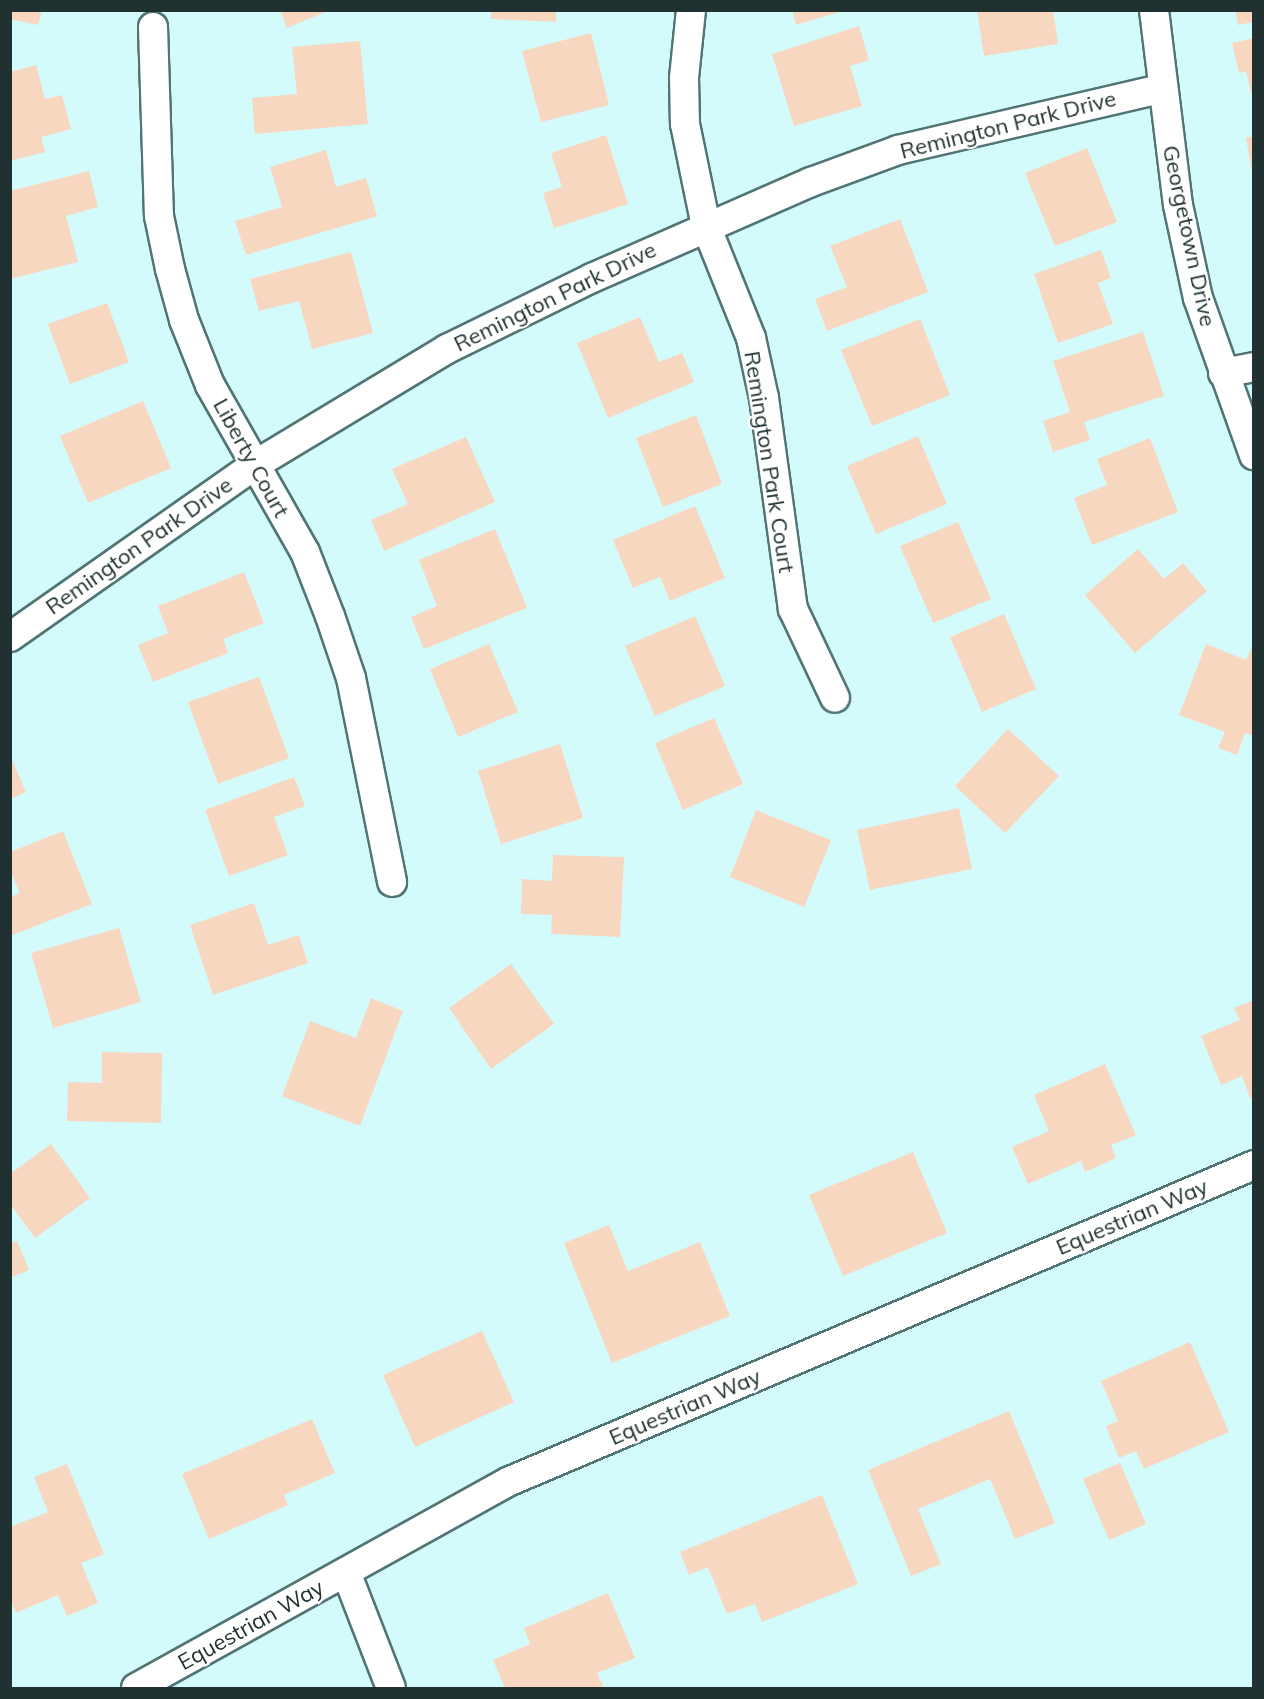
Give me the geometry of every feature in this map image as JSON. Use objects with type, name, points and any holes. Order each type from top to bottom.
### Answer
[{"type":"street","name":"Remington Park Court","points":[[691,10],[684,78],[685,124],[706,226],[751,338],[764,398],[793,609],[835,698]]},
{"type":"street","name":"Georgetown Drive","points":[[1154,10],[1161,89],[1178,205],[1198,298],[1254,455]]},
{"type":"street","name":"Liberty Court","points":[[153,27],[159,216],[184,320],[210,385],[253,466],[305,552],[347,668],[392,882]]},
{"type":"street","name":"Remington Park Drive","points":[[10,637],[253,466],[447,349],[706,226],[898,150],[1161,89]]},
{"type":"street","points":[[1223,373],[1254,367]]},
{"type":"street","name":"Equestrian Way","points":[[136,1689],[510,1481],[1254,1166]]},
{"type":"street","points":[[346,1572],[391,1689]]},
{"type":"building","points":[[10,10],[42,10],[38,25],[10,19]]},
{"type":"building","points":[[280,10],[328,10],[328,11],[287,28]]},
{"type":"building","points":[[491,10],[556,10],[556,22],[491,19]]},
{"type":"building","points":[[792,10],[843,10],[843,11],[796,25]]},
{"type":"building","points":[[977,10],[1053,10],[1058,44],[984,56]]},
{"type":"building","points":[[1235,10],[1254,10],[1254,22],[1238,25]]},
{"type":"building","points":[[859,26],[869,60],[850,66],[862,106],[794,126],[772,54]]},
{"type":"building","points":[[591,33],[609,105],[541,122],[522,51]]},
{"type":"building","points":[[1254,38],[1253,101],[1246,71],[1239,73],[1232,43]]},
{"type":"building","points":[[360,41],[368,124],[255,134],[252,98],[297,94],[292,47]]},
{"type":"building","points":[[36,65],[45,99],[62,95],[71,129],[41,137],[45,152],[10,161],[10,72]]},
{"type":"building","points":[[606,135],[628,204],[554,228],[543,193],[562,187],[551,153]]},
{"type":"building","points":[[1254,136],[1254,170],[1252,171],[1246,138]]},
{"type":"building","points":[[1087,148],[1117,222],[1055,246],[1025,173]]},
{"type":"building","points":[[326,150],[336,187],[366,178],[377,216],[246,255],[235,221],[282,207],[270,167]]},
{"type":"building","points":[[89,171],[98,207],[66,216],[78,262],[10,279],[10,191]]},
{"type":"building","points":[[900,219],[928,292],[827,331],[815,299],[847,287],[830,246]]},
{"type":"building","points":[[1101,250],[1111,278],[1098,283],[1113,324],[1058,343],[1034,274]]},
{"type":"building","points":[[351,252],[373,333],[312,349],[299,301],[259,311],[250,279]]},
{"type":"building","points":[[107,303],[129,362],[70,384],[48,324]]},
{"type":"building","points":[[640,317],[659,362],[682,353],[694,382],[608,418],[577,343]]},
{"type":"building","points":[[920,319],[950,395],[872,426],[841,350]]},
{"type":"building","points":[[1143,332],[1164,396],[1084,422],[1090,440],[1053,452],[1043,421],[1070,412],[1053,361]]},
{"type":"building","points":[[143,401],[171,468],[88,503],[60,436]]},
{"type":"building","points":[[696,415],[722,484],[663,507],[636,438]]},
{"type":"building","points":[[918,436],[947,504],[876,534],[847,466]]},
{"type":"building","points":[[466,437],[495,502],[384,551],[371,520],[408,504],[392,469]]},
{"type":"building","points":[[1150,438],[1178,512],[1092,545],[1074,498],[1107,485],[1097,459]]},
{"type":"building","points":[[695,506],[725,578],[670,601],[660,577],[633,588],[613,540]]},
{"type":"building","points":[[958,522],[991,599],[933,623],[900,546]]},
{"type":"building","points":[[495,529],[527,608],[424,649],[411,617],[437,606],[419,560]]},
{"type":"building","points":[[1138,549],[1164,579],[1183,563],[1207,591],[1135,653],[1085,595]]},
{"type":"building","points":[[244,572],[264,623],[223,639],[228,653],[153,682],[138,645],[168,633],[158,606]]},
{"type":"building","points":[[1004,614],[1036,689],[982,712],[950,637]]},
{"type":"building","points":[[695,616],[725,686],[655,716],[625,646]]},
{"type":"building","points":[[1254,643],[1254,736],[1245,733],[1237,755],[1218,748],[1225,732],[1179,715],[1206,644],[1246,660]]},
{"type":"building","points":[[489,644],[518,712],[458,737],[430,669]]},
{"type":"building","points":[[259,677],[289,758],[218,784],[188,702]]},
{"type":"building","points":[[714,718],[743,784],[683,810],[655,743]]},
{"type":"building","points":[[1008,729],[1059,776],[1005,833],[955,786]]},
{"type":"building","points":[[560,744],[583,818],[501,844],[478,771]]},
{"type":"building","points":[[10,755],[26,792],[10,799]]},
{"type":"building","points":[[294,777],[305,806],[274,817],[288,855],[229,876],[205,810]]},
{"type":"building","points":[[959,808],[972,869],[870,890],[857,830]]},
{"type":"building","points":[[756,810],[831,840],[804,907],[730,877]]},
{"type":"building","points":[[63,831],[92,904],[10,936],[10,897],[20,893],[10,870],[10,852]]},
{"type":"building","points":[[553,855],[624,857],[620,937],[551,934],[552,915],[521,914],[522,879],[552,881]]},
{"type":"building","points":[[254,903],[268,945],[299,935],[308,963],[213,995],[190,925]]},
{"type":"building","points":[[119,928],[141,1002],[53,1028],[31,953]]},
{"type":"building","points":[[511,964],[554,1024],[491,1069],[449,1008]]},
{"type":"building","points":[[371,998],[403,1011],[360,1126],[282,1096],[310,1021],[356,1038]]},
{"type":"building","points":[[1254,1000],[1254,1097],[1250,1098],[1242,1076],[1221,1085],[1201,1036],[1240,1020],[1234,1008]]},
{"type":"building","points":[[102,1052],[162,1053],[161,1123],[67,1121],[68,1082],[102,1083]]},
{"type":"building","points":[[1105,1064],[1136,1135],[1111,1145],[1116,1158],[1085,1172],[1081,1161],[1028,1184],[1012,1147],[1049,1131],[1034,1095]]},
{"type":"building","points":[[51,1144],[90,1198],[35,1238],[10,1204],[10,1174]]},
{"type":"building","points":[[913,1152],[947,1233],[843,1276],[809,1195]]},
{"type":"building","points":[[609,1225],[628,1271],[700,1242],[730,1316],[612,1363],[564,1243]]},
{"type":"building","points":[[17,1241],[29,1270],[10,1278],[10,1243]]},
{"type":"building","points":[[482,1331],[514,1402],[415,1447],[383,1375]]},
{"type":"building","points":[[1190,1342],[1229,1432],[1144,1469],[1136,1451],[1119,1458],[1106,1426],[1118,1421],[1101,1381]]},
{"type":"building","points":[[1009,1411],[1055,1523],[1015,1539],[990,1479],[918,1509],[941,1564],[911,1576],[868,1470]]},
{"type":"building","points":[[312,1419],[335,1473],[284,1495],[288,1505],[209,1539],[182,1474]]},
{"type":"building","points":[[1120,1463],[1146,1524],[1109,1540],[1083,1479]]},
{"type":"building","points":[[67,1464],[104,1554],[81,1563],[98,1603],[67,1616],[58,1595],[16,1613],[10,1599],[10,1527],[48,1512],[34,1477]]},
{"type":"building","points":[[822,1495],[858,1584],[762,1622],[755,1604],[727,1614],[708,1567],[689,1575],[680,1552]]},
{"type":"building","points":[[608,1593],[635,1658],[597,1673],[604,1688],[505,1688],[493,1660],[530,1644],[524,1628]]}]
